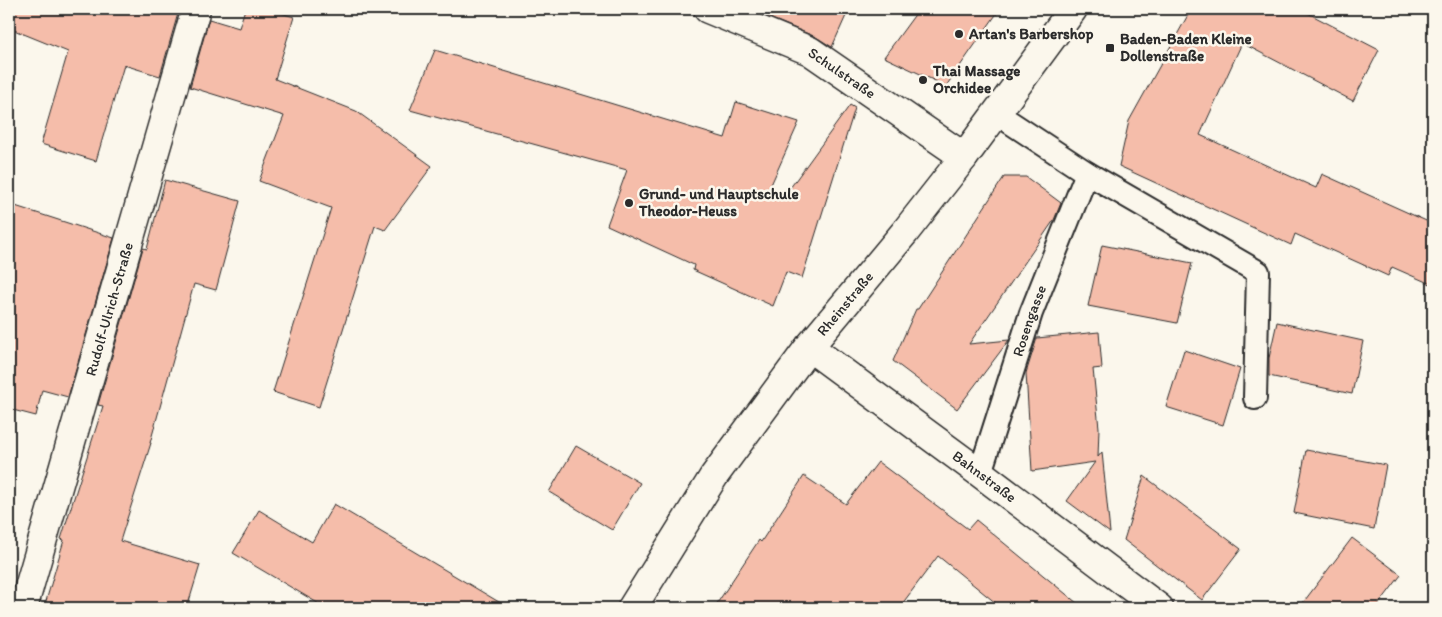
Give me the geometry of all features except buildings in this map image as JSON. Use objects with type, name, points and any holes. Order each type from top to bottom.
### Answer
[{"type":"street","name":"Rudolf-Ulrich-Straße","points":[[23,608],[196,9]]},
{"type":"street","name":"Schulstraße","points":[[708,9],[810,51],[964,157]]},
{"type":"street","name":"Rheinstraße","points":[[632,608],[714,476],[809,347],[905,232],[964,157],[1073,9]]},
{"type":"street","name":"Bahnstraße","points":[[809,347],[980,472],[1159,608]]},
{"type":"lane","points":[[996,113],[1087,173],[1258,272],[1255,398]]},
{"type":"lane","name":"Rosengasse","points":[[980,472],[1031,313],[1087,173]]},
{"type":"place","name":"Artan's Barbershop","points":[[959,34]]},
{"type":"place","name":"Baden-Baden Kleine Dollenstraße","points":[[1110,48]]},
{"type":"place","name":"Thai Massage Orchidee","points":[[923,80]]},
{"type":"place","name":"Grund- und Hauptschule Theodor-Heuss","points":[[629,203]]}]
